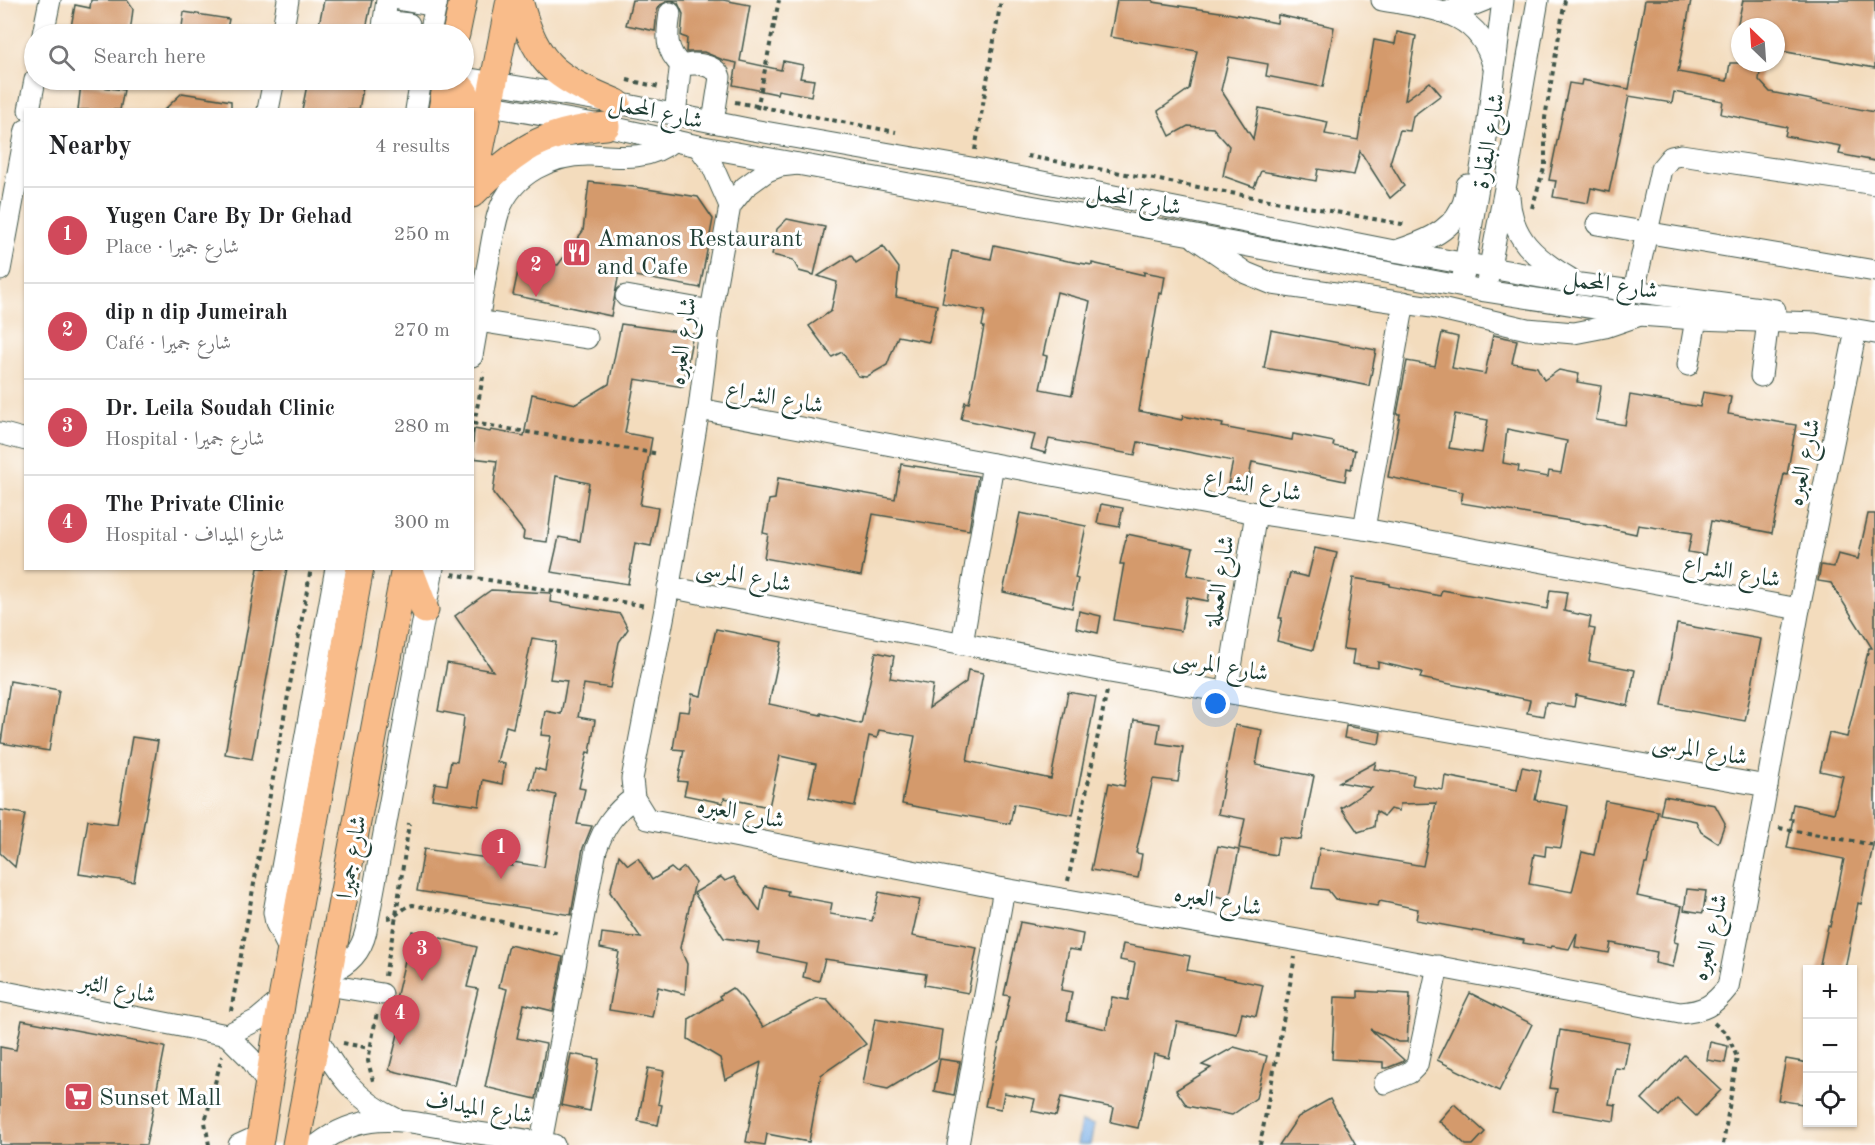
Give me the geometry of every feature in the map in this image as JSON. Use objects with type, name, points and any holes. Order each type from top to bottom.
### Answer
[{"type":"main road","points":[[458,24],[463,0]]},
{"type":"main road","points":[[474,59],[490,0]]},
{"type":"main road","points":[[474,74],[510,0]]},
{"type":"main road","points":[[474,191],[503,164],[539,141],[584,128],[615,103],[554,70],[542,55],[529,30],[519,0]]},
{"type":"main road","points":[[465,92],[466,108]]},
{"type":"main road","name":"شارع جميرا","points":[[253,1142],[268,1084],[360,570]]},
{"type":"main road","name":"شارع جميرا","points":[[296,1145],[407,570]]},
{"type":"main road","points":[[408,570],[425,610]]},
{"type":"street","points":[[45,24],[50,0]]},
{"type":"street","points":[[284,24],[288,0]]},
{"type":"street","points":[[402,0],[437,3],[432,24]]},
{"type":"street","points":[[1382,0],[1443,12],[1468,23],[1486,44],[1494,70]]},
{"type":"street","points":[[1443,12],[1485,0]]},
{"type":"street","name":"شارع البقارة","points":[[1461,287],[1485,145],[1503,0]]},
{"type":"street","name":"شارع البقارة","points":[[1485,291],[1508,178],[1538,0]]},
{"type":"street","points":[[670,13],[668,44],[673,56],[682,66]]},
{"type":"street","points":[[384,18],[409,24]]},
{"type":"street","points":[[675,115],[682,66],[687,63],[714,68],[718,70],[720,76],[712,122]]},
{"type":"street","points":[[29,108],[33,90]]},
{"type":"street","points":[[268,108],[272,90]]},
{"type":"street","points":[[416,108],[419,90]]},
{"type":"street","name":"شارع المحمل","points":[[465,92],[615,103],[971,168],[1465,264],[1580,284],[1797,313],[1817,323]]},
{"type":"street","name":"شارع المحمل","points":[[615,103],[674,140],[698,146],[1191,235],[1461,287],[1639,315],[1817,323],[1866,331]]},
{"type":"street","points":[[474,344],[496,222],[507,195],[517,183],[542,165],[569,155],[644,156],[660,151],[674,140]]},
{"type":"street","points":[[0,270],[24,141]]},
{"type":"street","points":[[1394,251],[1442,231],[1456,217],[1462,208],[1476,155],[1485,145]]},
{"type":"street","points":[[698,146],[712,165],[730,206],[745,187],[767,171],[780,166],[798,164]]},
{"type":"street","points":[[1634,291],[1661,169],[1667,160],[1676,155],[1875,184]]},
{"type":"street","points":[[1508,178],[1509,205],[1514,221],[1528,248],[1543,261],[1580,284]]},
{"type":"street","name":"شارع العبره","points":[[730,206],[711,311],[699,409],[665,609],[632,779],[634,798],[647,819],[1005,889],[1298,940],[1680,1013],[1699,1011],[1716,1002],[1728,987],[1798,609],[1866,331]]},
{"type":"street","points":[[1597,224],[1875,271]]},
{"type":"street","points":[[1191,235],[1258,280],[1273,284],[1404,302],[1554,333],[1574,333],[1605,327],[1639,315]]},
{"type":"street","points":[[626,296],[711,311]]},
{"type":"street","points":[[1364,529],[1404,302]]},
{"type":"street","points":[[1688,365],[1696,319]]},
{"type":"street","points":[[478,321],[587,338]]},
{"type":"street","points":[[1761,376],[1768,321]]},
{"type":"street","name":"شارع الشراع","points":[[699,409],[1256,513],[1364,529],[1798,609]]},
{"type":"street","points":[[0,433],[24,439]]},
{"type":"street","points":[[962,644],[993,464]]},
{"type":"street","name":"شارع العملة","points":[[1227,692],[1256,513]]},
{"type":"street","points":[[291,953],[276,923],[274,912],[336,570]]},
{"type":"street","points":[[328,979],[358,953],[363,942],[425,610],[440,571]]},
{"type":"street","name":"شارع المرسى","points":[[668,587],[1110,672],[1767,786]]},
{"type":"street","points":[[548,1144],[596,850],[607,823],[617,811],[634,798]]},
{"type":"street","points":[[958,1145],[1005,889]]},
{"type":"street","points":[[1385,1083],[1409,1073],[1417,1065],[1437,966]]},
{"type":"street","points":[[328,979],[382,994]]},
{"type":"street","name":"شارع الثبر","points":[[0,991],[227,1035]]},
{"type":"street","points":[[268,1084],[250,1058],[227,1035],[257,1020],[282,999]]},
{"type":"street","name":"شارع الميداف","points":[[317,1037],[338,1073],[353,1091],[371,1105],[396,1119],[456,1137],[548,1144]]},
{"type":"street","name":"شارع الميداف","points":[[317,1145],[345,1128],[367,1122],[396,1119]]},
{"type":"path","points":[[753,130],[779,0]]},
{"type":"path","points":[[971,168],[1001,0]]},
{"type":"path","points":[[1528,248],[1532,235],[1534,199],[1545,165],[1545,118],[1565,0]]},
{"type":"path","points":[[615,103],[678,90]]},
{"type":"path","points":[[716,98],[906,134]]},
{"type":"path","points":[[975,147],[987,149]]},
{"type":"path","points":[[1022,155],[1408,226]]},
{"type":"path","points":[[474,423],[660,454]]},
{"type":"path","points":[[208,1145],[206,1122],[227,1035],[311,570]]},
{"type":"path","points":[[440,571],[665,609]]},
{"type":"path","points":[[1065,899],[1110,672]]},
{"type":"path","points":[[371,1105],[373,1079],[369,1066],[369,1048],[382,994],[396,916],[409,822]]},
{"type":"path","points":[[1760,824],[1875,844]]},
{"type":"path","points":[[370,914],[387,918],[396,916],[403,908],[413,905],[580,937]]},
{"type":"path","points":[[1260,1145],[1298,940]]},
{"type":"path","points":[[1699,1011],[1727,1034],[1737,1057],[1725,1145]]},
{"type":"water","points":[[1081,1122],[1094,1125],[1090,1145],[1077,1145]]},
{"type":"building","points":[[91,0],[127,0],[133,9],[131,24],[72,24],[75,5],[90,8]]},
{"type":"building","points":[[324,0],[372,0],[367,24],[319,24]]},
{"type":"building","points":[[632,0],[671,0],[660,5],[657,11],[655,31],[626,25]]},
{"type":"building","points":[[671,0],[723,0],[750,5],[740,61],[781,70],[783,61],[803,65],[800,78],[814,80],[811,96],[778,90],[777,94],[733,85],[737,63],[704,52],[686,52],[687,38],[681,36],[683,14],[678,3]]},
{"type":"building","points":[[1117,0],[1153,0],[1153,2],[1277,23],[1278,15],[1334,27],[1323,87],[1266,76],[1268,64],[1229,57],[1221,90],[1253,139],[1259,108],[1328,122],[1325,134],[1358,140],[1374,40],[1395,44],[1397,32],[1416,36],[1405,100],[1430,82],[1441,95],[1413,116],[1410,131],[1400,130],[1390,163],[1404,186],[1390,198],[1360,151],[1354,175],[1318,169],[1316,181],[1261,171],[1254,187],[1223,176],[1229,146],[1213,128],[1188,126],[1170,136],[1158,111],[1189,89],[1197,51],[1110,37]]},
{"type":"building","points":[[1645,0],[1691,0],[1678,72],[1727,81],[1731,63],[1731,72],[1760,72],[1759,80],[1770,92],[1875,112],[1875,161],[1839,154],[1841,146],[1785,136],[1787,127],[1721,114],[1723,101],[1674,92],[1672,103],[1629,96],[1609,192],[1591,188],[1588,203],[1553,197],[1556,181],[1549,180],[1569,83],[1581,85],[1582,80],[1629,89]]},
{"type":"building","points":[[1743,0],[1875,0],[1875,68],[1785,52],[1785,18],[1739,18]]},
{"type":"building","points":[[184,12],[229,19],[228,24],[182,24]]},
{"type":"building","points":[[80,90],[124,90],[120,108],[78,108]]},
{"type":"building","points":[[306,90],[362,90],[359,108],[302,108]]},
{"type":"building","points":[[182,93],[231,101],[231,108],[166,108]]},
{"type":"building","points":[[589,182],[698,197],[713,219],[700,288],[619,273],[611,316],[513,295],[520,262],[558,265],[583,231]]},
{"type":"building","points":[[787,219],[825,227],[814,275],[799,271],[793,260],[772,255],[777,229]]},
{"type":"building","points":[[994,245],[1144,275],[1144,272],[1165,276],[1162,294],[1159,293],[1139,411],[1182,420],[1183,416],[1223,424],[1222,427],[1292,440],[1293,434],[1334,442],[1333,446],[1355,450],[1351,469],[1347,468],[1345,481],[1252,462],[1246,492],[1227,489],[1233,461],[1138,442],[1135,455],[1049,439],[1045,453],[1031,449],[1035,435],[961,419],[965,402],[969,403],[985,311],[942,303],[952,251],[991,259]],"holes":[[[1057,292],[1090,301],[1072,395],[1040,389],[1047,356],[1043,355]]]},
{"type":"building","points":[[883,246],[899,268],[896,297],[937,305],[929,342],[898,336],[887,365],[866,377],[858,376],[842,352],[832,357],[809,326],[831,311],[837,282],[818,276],[851,255],[856,263]]},
{"type":"building","points":[[621,324],[693,334],[683,387],[635,379],[625,433],[652,438],[640,505],[658,508],[651,546],[635,543],[628,584],[551,572],[559,537],[580,541],[589,483],[556,476],[547,542],[523,539],[524,532],[493,493],[497,461],[474,458],[474,429],[524,436],[532,394],[576,404],[609,384]]},
{"type":"building","points":[[1271,330],[1376,350],[1369,386],[1264,368]]},
{"type":"building","points":[[1442,333],[1458,337],[1452,368],[1485,374],[1493,335],[1517,340],[1512,363],[1537,367],[1544,380],[1559,370],[1579,374],[1577,382],[1601,386],[1596,420],[1625,425],[1630,395],[1700,407],[1703,392],[1731,397],[1728,414],[1796,425],[1787,475],[1784,474],[1772,533],[1711,521],[1705,555],[1688,552],[1692,533],[1638,525],[1636,534],[1607,527],[1461,503],[1463,492],[1388,477],[1407,361],[1435,366]],"holes":[[[1455,414],[1488,420],[1482,453],[1449,448]],[[1507,429],[1567,441],[1561,473],[1549,471],[1548,477],[1518,472],[1519,466],[1503,463]]]},
{"type":"building","points":[[901,464],[978,476],[969,530],[873,514],[861,576],[764,558],[768,534],[763,533],[769,500],[775,499],[778,478],[895,499]]},
{"type":"building","points":[[1101,504],[1123,508],[1119,527],[1097,523]]},
{"type":"building","points":[[1020,513],[1086,526],[1075,578],[1078,579],[1072,608],[1003,592]]},
{"type":"building","points":[[1868,514],[1875,514],[1875,836],[1846,965],[1820,965],[1844,859],[1787,848],[1793,819],[1790,819],[1793,804],[1834,813],[1843,776],[1820,771],[1829,733],[1847,737],[1869,648],[1872,648],[1831,583],[1818,581],[1821,565],[1834,567],[1838,554],[1858,559]]},
{"type":"building","points":[[1127,534],[1193,548],[1187,575],[1212,579],[1208,601],[1187,597],[1181,631],[1114,620],[1124,564],[1120,564]]},
{"type":"building","points":[[1315,548],[1337,553],[1313,650],[1277,641],[1282,618],[1279,618],[1290,573],[1308,577]]},
{"type":"building","points":[[258,570],[287,570],[252,759],[225,754]]},
{"type":"building","points":[[1353,578],[1440,596],[1442,590],[1547,609],[1550,590],[1567,592],[1564,611],[1591,617],[1589,628],[1595,629],[1589,661],[1635,670],[1628,706],[1576,695],[1574,707],[1546,702],[1543,716],[1527,713],[1530,700],[1420,678],[1422,672],[1378,662],[1378,668],[1352,664],[1354,650],[1343,649]]},
{"type":"building","points":[[491,590],[551,593],[550,602],[620,614],[628,629],[619,642],[610,688],[584,684],[578,717],[595,720],[590,753],[587,752],[579,788],[585,789],[577,824],[592,826],[583,848],[571,915],[417,891],[424,849],[488,858],[487,861],[512,866],[513,862],[544,867],[556,795],[530,789],[535,768],[545,771],[551,736],[541,735],[545,711],[561,714],[567,681],[550,679],[556,642],[532,638],[513,728],[506,726],[497,762],[505,764],[502,784],[483,780],[479,806],[432,799],[435,783],[447,785],[451,761],[457,762],[463,727],[464,716],[438,711],[447,663],[493,671],[455,616]]},
{"type":"building","points":[[1079,611],[1101,616],[1098,633],[1076,628]]},
{"type":"building","points":[[1677,624],[1761,639],[1745,721],[1662,706]]},
{"type":"building","points":[[716,629],[782,642],[769,704],[821,715],[821,713],[861,724],[876,652],[894,656],[890,678],[933,685],[929,708],[966,682],[968,670],[983,673],[967,761],[1051,779],[1068,692],[1096,697],[1073,815],[1014,804],[1010,824],[902,804],[915,736],[879,730],[877,738],[869,736],[855,806],[809,797],[816,764],[780,756],[769,807],[724,798],[723,803],[684,795],[687,782],[678,781],[684,750],[673,749],[679,711],[689,712],[692,694],[701,696]]},
{"type":"building","points":[[10,681],[59,690],[49,751],[1,743]]},
{"type":"building","points":[[1134,720],[1160,724],[1157,743],[1183,747],[1178,782],[1153,779],[1136,853],[1142,854],[1138,878],[1091,870],[1109,783],[1124,786]]},
{"type":"building","points":[[1235,725],[1262,730],[1256,765],[1314,776],[1301,840],[1279,837],[1276,855],[1239,848],[1245,819],[1218,814]]},
{"type":"building","points":[[1346,726],[1381,732],[1379,744],[1344,738]]},
{"type":"building","points":[[132,737],[158,741],[134,882],[79,874],[88,820],[117,824]]},
{"type":"building","points":[[1376,762],[1374,769],[1414,775],[1412,785],[1443,790],[1445,776],[1517,790],[1522,767],[1541,771],[1535,800],[1568,806],[1561,848],[1546,846],[1545,856],[1534,854],[1529,884],[1572,892],[1582,852],[1594,855],[1605,801],[1658,811],[1647,864],[1645,864],[1637,896],[1682,906],[1674,942],[1678,943],[1673,967],[1655,963],[1657,952],[1611,943],[1609,953],[1575,947],[1577,933],[1569,949],[1552,946],[1551,948],[1523,943],[1524,940],[1416,920],[1418,909],[1380,901],[1377,906],[1335,899],[1328,890],[1312,888],[1320,848],[1423,866],[1436,803],[1400,804],[1399,811],[1390,809],[1384,816],[1376,811],[1374,827],[1358,832],[1341,808],[1372,788],[1339,782]]},
{"type":"building","points":[[1664,796],[1715,805],[1725,823],[1718,843],[1701,832],[1696,821],[1660,814]]},
{"type":"building","points":[[0,810],[25,814],[15,867],[0,853]]},
{"type":"building","points":[[1218,846],[1239,850],[1229,899],[1207,894]]},
{"type":"building","points":[[619,855],[628,865],[638,858],[652,880],[671,868],[677,873],[684,867],[695,882],[680,948],[687,964],[685,994],[658,987],[652,1017],[609,1010],[619,952],[600,948],[602,933],[641,938],[610,892]]},
{"type":"building","points":[[721,877],[725,881],[734,877],[760,911],[765,886],[788,891],[787,895],[832,903],[830,914],[872,921],[879,892],[920,900],[912,936],[977,948],[968,993],[924,985],[926,974],[825,959],[819,981],[803,977],[806,963],[757,953],[759,943],[724,938],[694,893]]},
{"type":"building","points":[[1687,889],[1706,891],[1703,913],[1684,910]]},
{"type":"building","points":[[1020,922],[1083,934],[1080,951],[1069,949],[1061,990],[1072,992],[1067,1020],[1106,1029],[1112,997],[1128,1000],[1135,963],[1120,960],[1123,944],[1190,956],[1187,970],[1263,985],[1256,1016],[1242,1013],[1237,1034],[1177,1022],[1169,1058],[1154,1054],[1138,1128],[1111,1122],[1114,1108],[1061,1097],[1056,1116],[1032,1111],[1035,1099],[1004,1093],[1001,1109],[985,1106],[1010,996],[1004,995]]},
{"type":"building","points":[[412,931],[477,947],[467,987],[478,989],[455,1086],[389,1070],[404,1010],[394,1007]]},
{"type":"building","points":[[509,945],[563,957],[553,1011],[524,1004],[517,1038],[546,1044],[536,1099],[485,1087],[507,989],[499,987]]},
{"type":"building","points":[[732,988],[763,1027],[817,998],[827,999],[866,1044],[821,1075],[809,1142],[767,1134],[765,1145],[746,1142],[761,1062],[725,1080],[720,1058],[688,1039],[689,1019],[721,999],[719,996]]},
{"type":"building","points":[[1358,991],[1410,994],[1407,1042],[1398,1042],[1370,1029],[1404,1060],[1402,1062],[1383,1068],[1383,1062],[1332,1059],[1335,997],[1358,998]]},
{"type":"building","points":[[1470,993],[1532,1024],[1499,1091],[1437,1060]]},
{"type":"building","points":[[875,1019],[942,1030],[938,1059],[888,1089],[863,1084]]},
{"type":"building","name":"Sunset Mall","points":[[22,1020],[165,1047],[146,1145],[0,1145],[0,1047],[16,1050]]},
{"type":"building","points":[[1560,1030],[1629,1042],[1624,1069],[1615,1068],[1609,1104],[1616,1105],[1614,1121],[1553,1111],[1557,1089],[1550,1088]]},
{"type":"building","points":[[1710,1042],[1728,1046],[1725,1063],[1707,1060]]},
{"type":"building","points":[[1234,1047],[1267,1056],[1256,1098],[1232,1115],[1187,1106],[1176,1090],[1211,1068],[1202,1065]]},
{"type":"building","points":[[571,1054],[599,1059],[590,1111],[561,1105]]},
{"type":"building","points":[[1684,1055],[1721,1090],[1696,1116],[1677,1098],[1660,1116],[1642,1099]]},
{"type":"building","points":[[940,1059],[960,1062],[954,1095],[934,1091]]},
{"type":"building","points":[[1786,1059],[1803,1062],[1802,1104],[1778,1100]]},
{"type":"building","points":[[648,1068],[664,1071],[658,1104],[662,1105],[658,1125],[638,1121]]},
{"type":"building","points":[[1330,1099],[1356,1145],[1279,1145],[1298,1117]]},
{"type":"building","points":[[1454,1104],[1485,1132],[1473,1145],[1466,1145],[1439,1121]]},
{"type":"place","name":"Amanos Restaurant and Cafe","points":[[576,252]]},
{"type":"place","name":"dip n dip Jumeirah","points":[[536,297]]},
{"type":"place","name":"Yugen Care By Dr Gehad","points":[[501,879]]},
{"type":"place","name":"Dr. Leila Soudah Clinic","points":[[422,981]]},
{"type":"place","name":"The Private Clinic","points":[[400,1045]]},
{"type":"place","name":"Sunset Mall","points":[[78,1097]]}]
